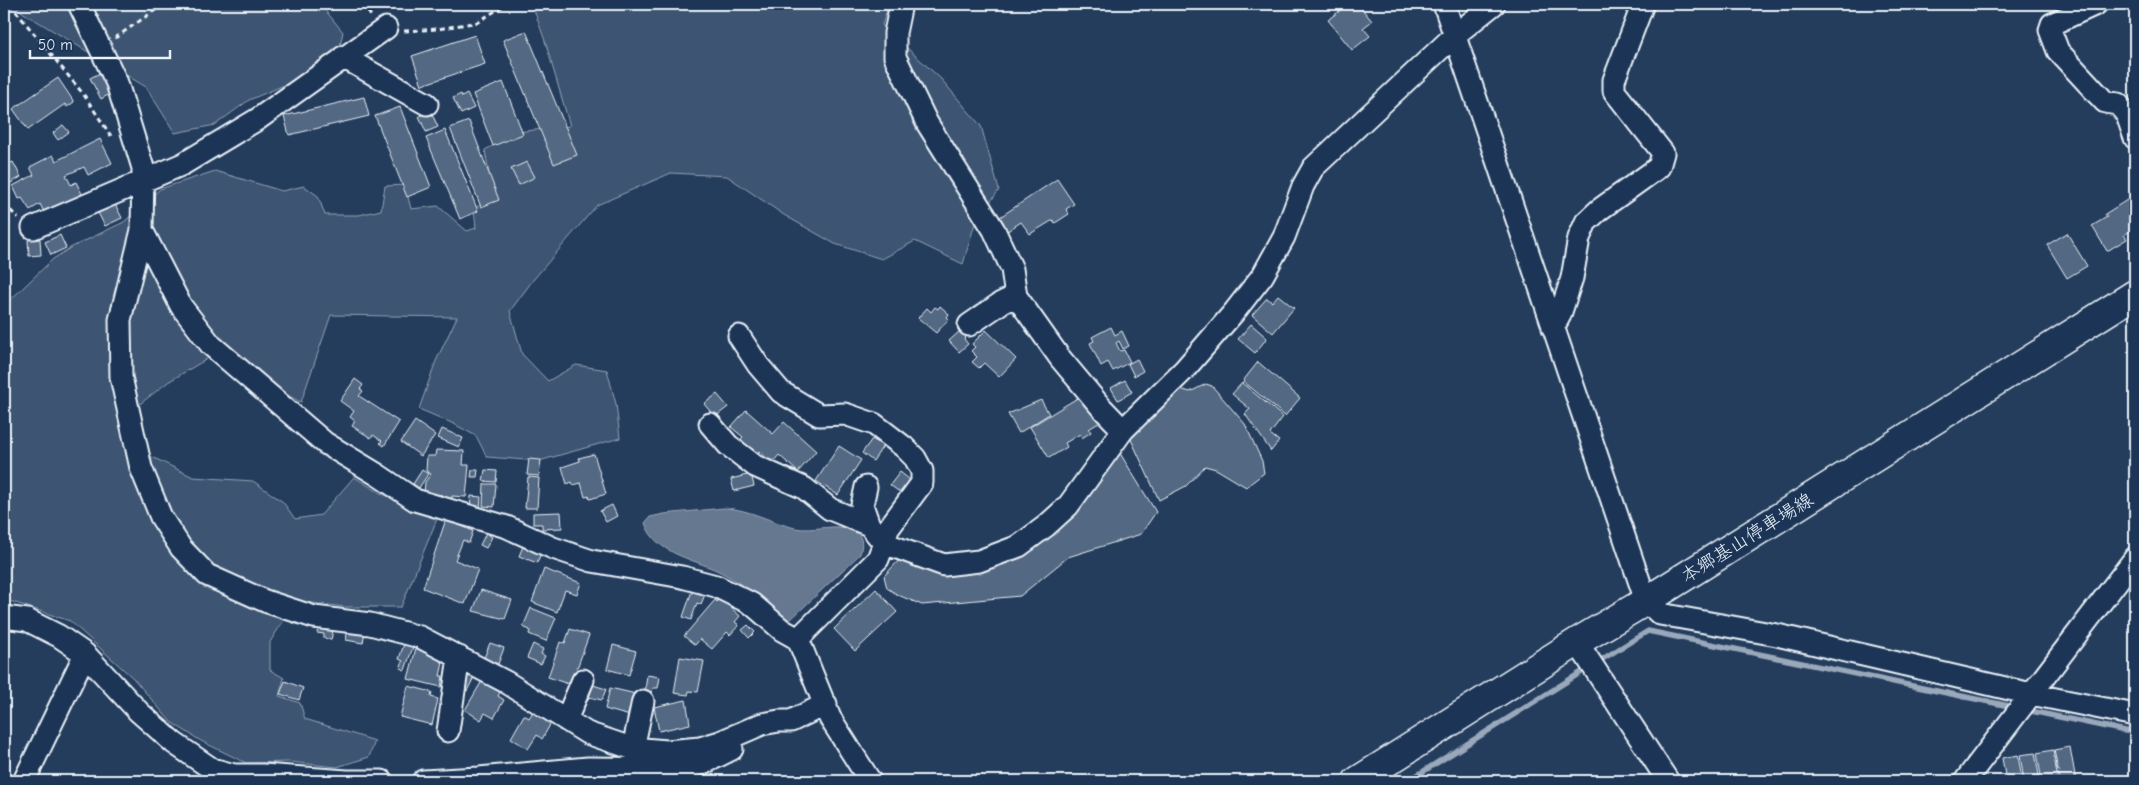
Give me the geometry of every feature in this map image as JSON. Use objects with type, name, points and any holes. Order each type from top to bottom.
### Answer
[{"type":"main road","name":"本郷基山停車場線","points":[[1358,781],[2135,294]]},
{"type":"street","points":[[79,4],[117,83],[143,168],[142,230],[120,320],[121,377],[141,468],[161,517],[181,548],[207,575],[265,601],[314,617],[370,624],[420,637],[506,682],[587,733],[631,748],[668,751],[700,748],[720,742],[762,724],[791,721]]},
{"type":"street","points":[[902,4],[895,33],[895,57],[927,123],[994,230],[1012,269],[1016,296],[1060,358],[1123,430]]},
{"type":"street","points":[[1444,4],[1646,601],[1660,614],[1777,635],[2031,694],[2135,715]]},
{"type":"street","points":[[866,488],[862,506],[869,525],[884,543],[944,565],[979,562],[1019,546],[1046,526],[1068,506],[1123,430],[1184,370],[1235,312],[1263,274],[1284,237],[1303,186],[1313,168],[1456,35],[1494,4]]},
{"type":"street","points":[[1553,328],[1560,315],[1572,278],[1579,238],[1586,222],[1599,210],[1659,167],[1664,152],[1614,91],[1614,80],[1643,4]]},
{"type":"street","points":[[2096,4],[2052,24],[2050,30],[2058,51],[2105,102],[2118,104],[2127,115],[2135,138]]},
{"type":"street","points":[[33,228],[184,164],[258,119],[386,28]]},
{"type":"street","points":[[343,57],[427,104]]},
{"type":"street","points":[[142,230],[182,306],[211,345],[325,443],[415,500],[507,526],[552,548],[592,561],[682,577],[716,586],[752,604],[782,630],[798,639],[826,704],[830,718],[870,781]]},
{"type":"street","points":[[970,325],[1002,303],[1016,296]]},
{"type":"street","points":[[739,336],[758,365],[781,392],[819,415],[845,414],[874,424],[904,447],[915,458],[922,471],[922,483],[888,529],[878,559],[798,639]]},
{"type":"street","points":[[710,424],[728,445],[755,466],[804,488],[830,509],[869,525]]},
{"type":"street","points":[[1965,781],[2135,558]]},
{"type":"street","points":[[4,617],[27,620],[59,636],[85,654],[139,712],[174,743],[212,769],[234,775],[262,774],[347,781],[382,781]]},
{"type":"street","points":[[1577,642],[1668,781]]},
{"type":"street","points":[[24,781],[85,654]]},
{"type":"street","points":[[448,731],[459,657]]},
{"type":"street","points":[[566,720],[583,680]]},
{"type":"street","points":[[631,748],[635,739],[643,701]]},
{"type":"street","points":[[422,781],[588,775],[685,768],[702,764],[826,704]]},
{"type":"path","points":[[10,4],[84,95],[114,140]]},
{"type":"path","points":[[101,49],[164,4]]},
{"type":"path","points":[[364,4],[376,25],[407,32],[478,22],[506,4]]},
{"type":"path","points":[[4,212],[9,210]]},
{"type":"shaded area","points":[[15,4],[320,4],[343,32],[338,55],[315,72],[249,100],[215,125],[175,133],[146,87],[22,12]]},
{"type":"shaded area","points":[[532,4],[889,4],[882,25],[941,79],[981,126],[999,190],[975,223],[963,264],[915,241],[882,259],[835,244],[784,215],[727,176],[671,173],[597,205],[533,280],[510,311],[522,354],[548,381],[576,365],[607,370],[616,404],[620,438],[539,461],[487,457],[476,436],[419,409],[436,361],[457,317],[331,315],[301,402],[270,387],[222,350],[168,382],[136,407],[148,455],[193,477],[253,481],[283,502],[295,519],[321,515],[354,477],[382,494],[439,514],[401,607],[345,607],[296,601],[270,642],[270,670],[284,678],[279,696],[300,703],[305,719],[375,741],[369,757],[337,767],[290,762],[246,763],[201,741],[171,722],[133,678],[70,621],[4,599],[4,306],[53,259],[70,248],[124,222],[160,189],[215,171],[282,191],[304,186],[318,196],[325,215],[359,215],[381,210],[385,186],[405,185],[411,209],[438,206],[467,231],[476,228],[474,209],[493,196],[485,150],[517,132],[570,126]]},
{"type":"shaded area","points":[[724,508],[751,513],[795,528],[841,527],[853,530],[859,534],[862,543],[860,554],[786,622],[741,584],[714,569],[668,550],[658,543],[650,534],[645,523],[650,517],[664,514]]},
{"type":"building","points":[[1348,4],[1358,4],[1372,21],[1363,28],[1370,36],[1352,50],[1328,20]]},
{"type":"building","points":[[526,31],[577,155],[554,164],[503,40]]},
{"type":"building","points":[[475,35],[485,64],[422,85],[412,56]]},
{"type":"building","points":[[104,71],[115,91],[101,99],[90,78]]},
{"type":"building","points":[[58,78],[74,102],[67,107],[65,104],[28,130],[13,109]]},
{"type":"building","points":[[503,82],[523,134],[493,146],[473,94]]},
{"type":"building","points":[[461,94],[462,97],[467,94],[474,108],[461,114],[453,98]]},
{"type":"building","points":[[364,97],[369,116],[289,135],[284,116]]},
{"type":"building","points":[[400,107],[431,187],[407,197],[375,116]]},
{"type":"building","points":[[431,112],[438,127],[426,132],[419,116]]},
{"type":"building","points":[[469,121],[499,200],[481,207],[450,128]]},
{"type":"building","points":[[63,125],[69,132],[58,140],[53,133]]},
{"type":"building","points":[[445,130],[478,211],[460,219],[426,138]]},
{"type":"building","points":[[100,139],[112,163],[88,175],[84,167],[66,175],[71,185],[76,182],[83,196],[46,216],[40,204],[30,210],[22,198],[19,199],[13,186],[34,175],[30,167],[53,155],[56,161]]},
{"type":"building","points":[[13,162],[21,177],[4,187],[4,166]]},
{"type":"building","points":[[527,162],[535,177],[519,185],[511,169]]},
{"type":"building","points":[[1057,179],[1074,204],[1066,209],[1069,214],[1055,223],[1053,220],[1030,234],[1021,222],[1006,232],[997,219]]},
{"type":"building","points":[[2127,200],[2130,205],[2133,203],[2135,206],[2135,228],[2124,235],[2127,239],[2107,251],[2092,226],[2107,217],[2105,214]]},
{"type":"building","points":[[114,202],[122,218],[105,226],[97,211]]},
{"type":"building","points":[[2067,233],[2087,266],[2067,278],[2047,245]]},
{"type":"building","points":[[60,235],[66,248],[51,255],[45,242]]},
{"type":"building","points":[[40,239],[41,255],[29,256],[28,240]]},
{"type":"building","points":[[1278,295],[1294,308],[1273,333],[1252,315],[1267,298],[1272,302]]},
{"type":"building","points":[[940,306],[949,314],[947,317],[949,319],[936,333],[918,318],[927,308],[931,312],[935,307],[938,309]]},
{"type":"building","points":[[1251,324],[1267,338],[1255,353],[1238,339]]},
{"type":"building","points":[[1111,327],[1115,335],[1122,331],[1129,346],[1123,349],[1119,341],[1116,343],[1120,351],[1124,350],[1130,362],[1113,371],[1108,362],[1101,366],[1090,343],[1094,341],[1092,337]]},
{"type":"building","points":[[961,330],[967,336],[964,339],[968,344],[959,352],[949,341]]},
{"type":"building","points":[[986,330],[1016,359],[999,377],[984,363],[979,368],[972,362],[977,357],[971,351],[975,347],[972,344]]},
{"type":"building","points":[[1137,359],[1143,371],[1134,376],[1128,364]]},
{"type":"building","points":[[1258,362],[1300,398],[1285,416],[1243,381]]},
{"type":"building","points":[[355,379],[363,385],[360,389],[363,391],[359,396],[399,422],[384,446],[380,443],[382,441],[373,435],[371,438],[352,426],[355,421],[350,417],[354,411],[340,401]]},
{"type":"building","points":[[1125,380],[1132,392],[1118,400],[1111,388]]},
{"type":"building","points":[[1242,383],[1283,417],[1270,434],[1279,441],[1271,451],[1245,414],[1250,409],[1232,394]]},
{"type":"building","points":[[1206,384],[1212,386],[1245,424],[1262,461],[1264,473],[1246,487],[1216,469],[1205,466],[1186,486],[1159,500],[1129,435],[1180,389],[1190,392]]},
{"type":"building","points":[[717,394],[728,407],[715,417],[704,404]]},
{"type":"building","points":[[1079,397],[1086,408],[1090,405],[1100,422],[1089,429],[1091,432],[1082,438],[1080,434],[1065,443],[1067,447],[1049,458],[1030,427]]},
{"type":"building","points":[[1041,400],[1049,414],[1019,433],[1008,414]]},
{"type":"building","points":[[746,410],[773,434],[784,422],[816,451],[798,472],[779,455],[772,463],[759,451],[755,455],[739,441],[743,437],[731,427]]},
{"type":"building","points":[[415,421],[435,435],[421,456],[401,442]]},
{"type":"building","points":[[442,429],[463,438],[459,447],[438,438]]},
{"type":"building","points":[[872,439],[883,446],[873,461],[862,453]]},
{"type":"building","points":[[839,446],[861,460],[838,495],[816,481]]},
{"type":"building","points":[[436,450],[464,451],[463,465],[469,465],[466,497],[452,496],[452,500],[442,499],[443,495],[424,494],[425,482],[431,474],[426,471],[427,456],[435,456]]},
{"type":"building","points":[[1118,450],[1156,512],[1141,534],[1068,557],[1020,596],[922,605],[887,588],[884,576],[900,559],[1030,546]]},
{"type":"building","points":[[594,454],[606,494],[590,499],[589,496],[585,497],[581,483],[573,485],[572,482],[567,484],[562,467],[580,461],[579,458]]},
{"type":"building","points":[[529,459],[541,460],[539,476],[527,475]]},
{"type":"building","points":[[422,470],[428,474],[419,488],[413,484]]},
{"type":"building","points":[[472,470],[478,470],[477,477],[471,477]]},
{"type":"building","points":[[485,470],[497,471],[496,482],[483,481]]},
{"type":"building","points":[[900,472],[914,483],[905,496],[890,485]]},
{"type":"building","points":[[751,474],[754,486],[734,491],[731,479]]},
{"type":"building","points":[[528,477],[539,478],[537,508],[525,508]]},
{"type":"building","points":[[484,484],[496,484],[494,507],[483,506]]},
{"type":"building","points":[[471,496],[481,497],[480,510],[470,509]]},
{"type":"building","points":[[612,505],[617,516],[606,522],[600,511]]},
{"type":"building","points":[[561,512],[562,528],[542,529],[542,524],[533,524],[533,513]]},
{"type":"building","points":[[446,519],[473,531],[469,543],[463,540],[455,560],[478,569],[465,604],[423,588]]},
{"type":"building","points":[[486,533],[492,537],[486,548],[480,545]]},
{"type":"building","points":[[524,544],[542,550],[537,563],[519,556]]},
{"type":"building","points":[[544,569],[581,583],[577,594],[565,590],[557,612],[532,602]]},
{"type":"building","points":[[693,588],[706,592],[701,604],[697,603],[691,620],[683,617]]},
{"type":"building","points":[[876,589],[897,612],[855,651],[834,629]]},
{"type":"building","points":[[481,590],[512,600],[505,619],[473,611]]},
{"type":"building","points":[[720,598],[740,616],[735,622],[739,625],[730,635],[727,632],[712,649],[700,639],[695,645],[684,636],[715,600],[717,602]]},
{"type":"building","points":[[531,608],[556,618],[546,641],[529,634],[530,630],[523,627]]},
{"type":"building","points":[[319,623],[334,626],[331,640],[324,638],[324,634],[317,633]]},
{"type":"building","points":[[748,625],[755,632],[749,638],[742,630]]},
{"type":"building","points":[[348,628],[365,630],[363,643],[346,640]]},
{"type":"building","points":[[570,629],[589,635],[571,685],[548,677],[560,642],[565,643]]},
{"type":"building","points":[[490,643],[504,648],[498,664],[484,658]]},
{"type":"building","points":[[404,644],[413,647],[405,670],[400,668],[403,661],[399,659]]},
{"type":"building","points":[[533,644],[543,649],[541,654],[545,656],[541,664],[527,658]]},
{"type":"building","points":[[613,645],[636,651],[629,675],[607,669]]},
{"type":"building","points":[[416,648],[432,651],[432,656],[444,658],[440,676],[443,676],[441,687],[408,679]]},
{"type":"building","points":[[680,657],[704,661],[698,692],[689,691],[688,695],[674,693]]},
{"type":"building","points":[[464,670],[475,675],[467,691],[462,688]]},
{"type":"building","points":[[647,675],[660,677],[658,688],[653,688],[652,692],[645,691]]},
{"type":"building","points":[[285,681],[303,688],[299,700],[280,694]]},
{"type":"building","points":[[482,681],[500,692],[498,696],[504,700],[494,718],[485,713],[481,720],[465,710]]},
{"type":"building","points":[[593,685],[606,689],[602,700],[589,697]]},
{"type":"building","points":[[408,686],[432,692],[431,697],[438,699],[432,725],[400,717]]},
{"type":"building","points":[[610,688],[636,694],[630,716],[605,709]]},
{"type":"building","points":[[686,700],[690,724],[659,731],[654,707]]},
{"type":"building","points":[[533,712],[551,723],[542,739],[537,735],[528,749],[511,738],[524,715],[529,718]]},
{"type":"building","points":[[2070,747],[2076,781],[2060,781],[2054,750]]},
{"type":"building","points":[[2053,750],[2058,781],[2042,781],[2037,753]]},
{"type":"building","points":[[2035,753],[2040,781],[2024,781],[2020,755]]},
{"type":"building","points":[[2018,755],[2022,781],[2006,781],[2002,758]]},
{"type":"waterway","points":[[1596,663],[1648,631],[2014,707]]},
{"type":"waterway","points":[[1408,781],[1588,668]]},
{"type":"waterway","points":[[2026,710],[2135,733]]}]
